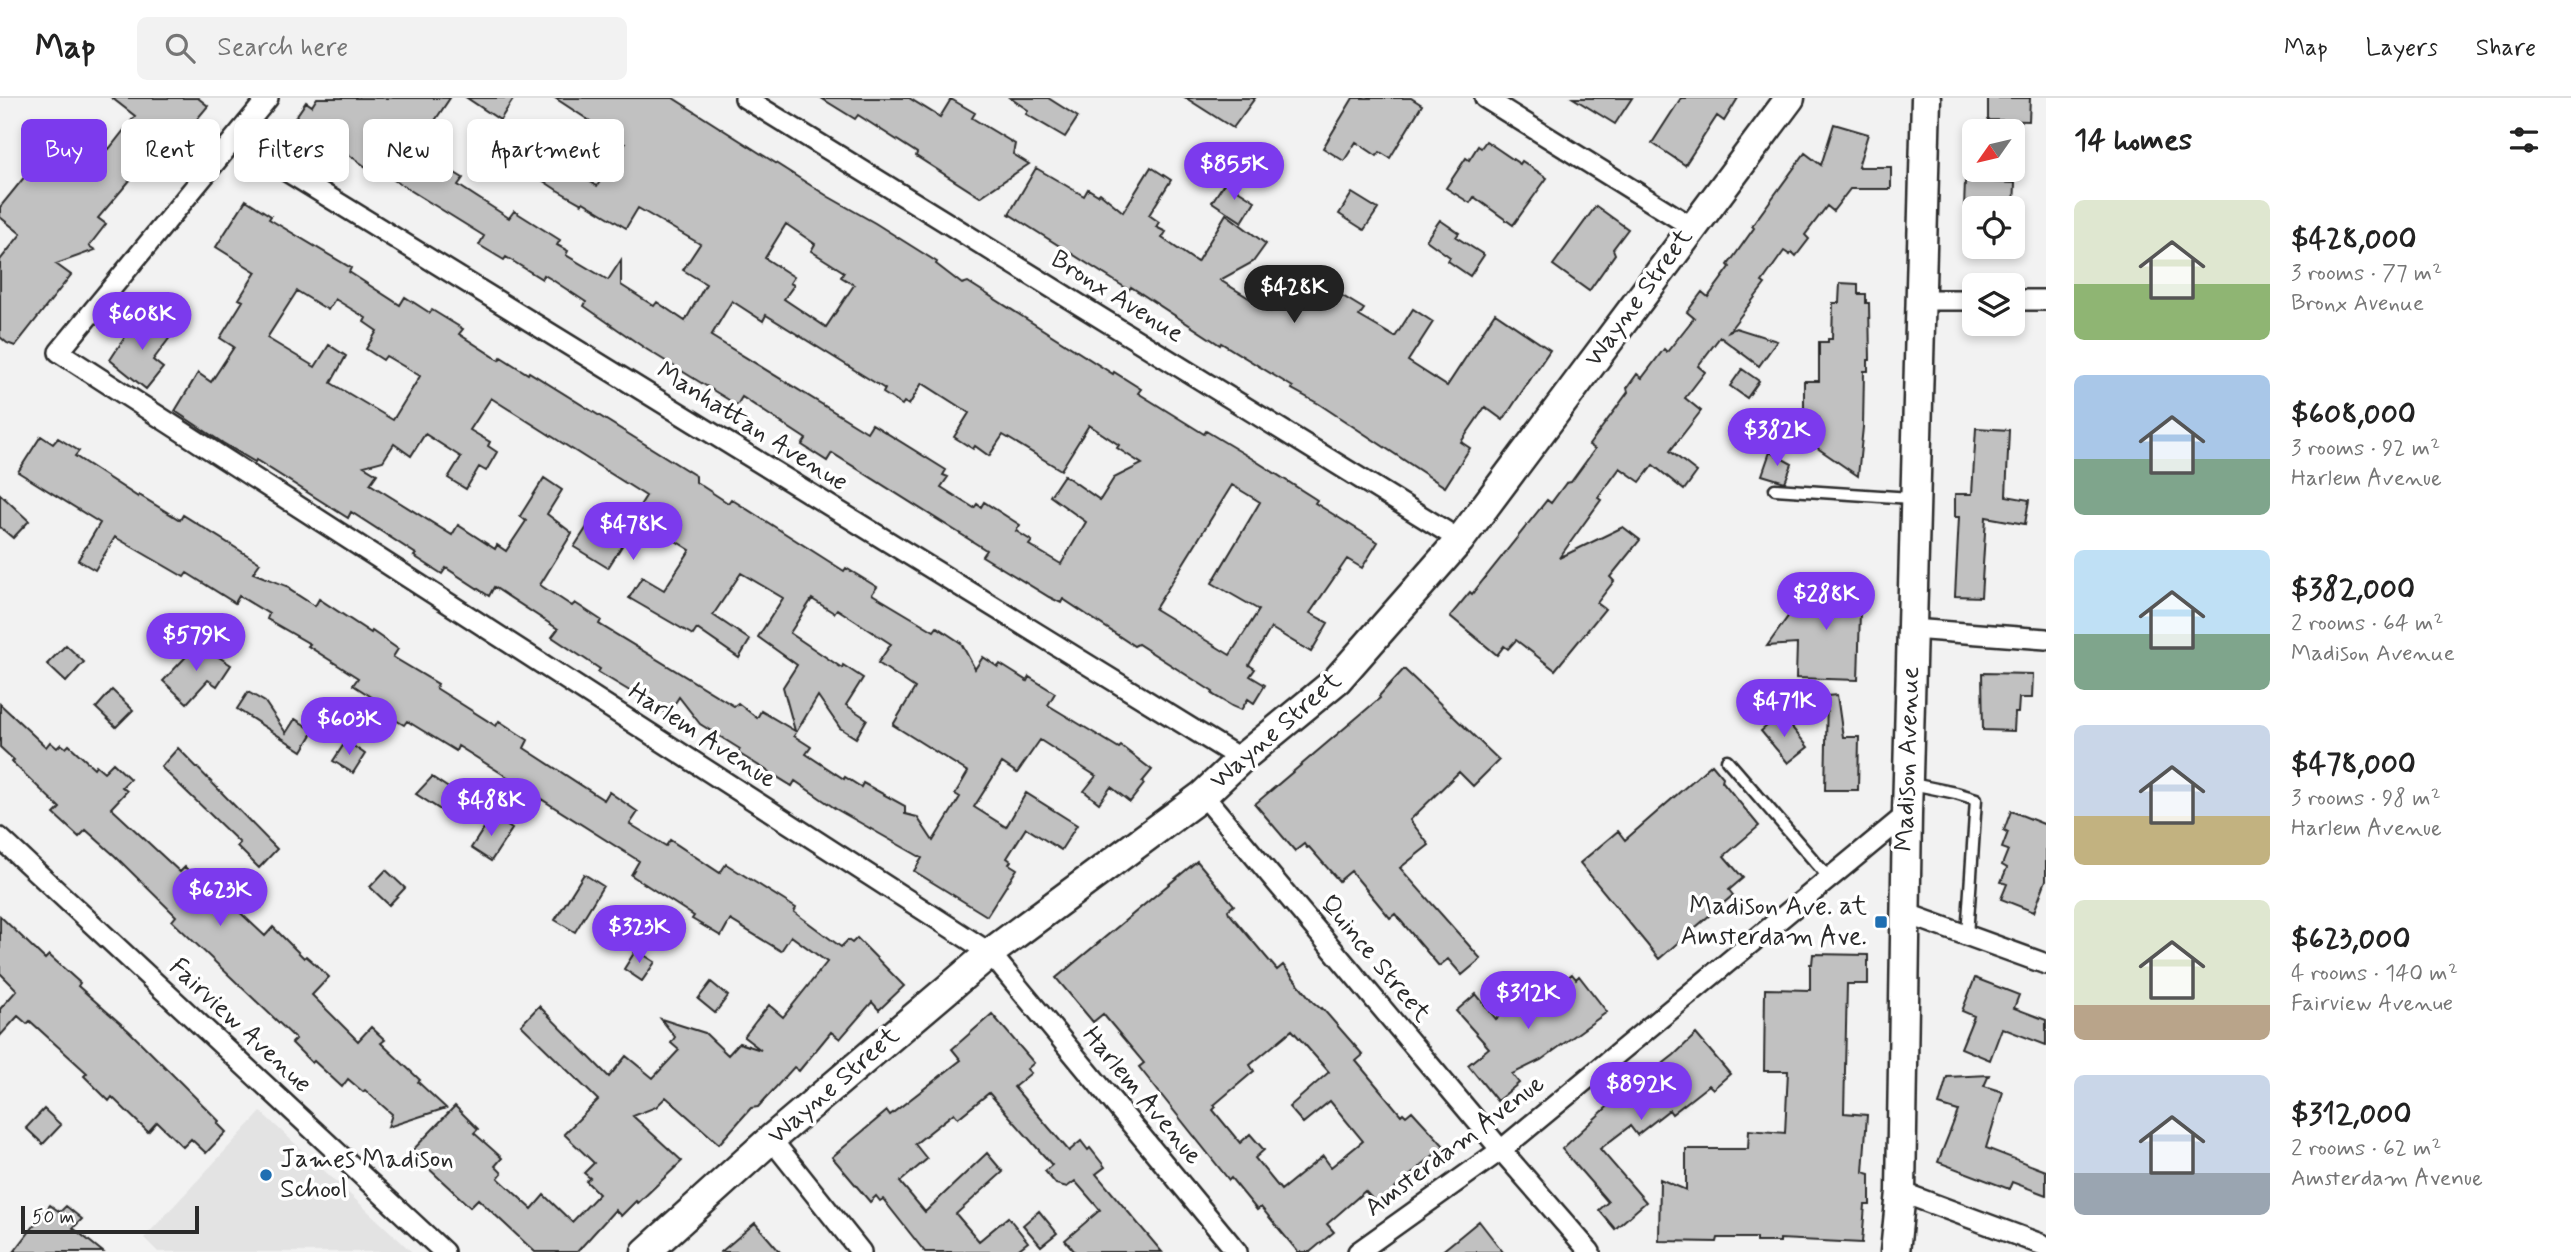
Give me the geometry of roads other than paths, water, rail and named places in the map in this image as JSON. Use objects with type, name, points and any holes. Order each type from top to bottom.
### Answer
[{"type":"street","points":[[252,119],[268,98]]},
{"type":"street","name":"Bronx Avenue","points":[[745,98],[1460,540]]},
{"type":"street","points":[[1485,98],[1692,227]]},
{"type":"street","name":"Wayne Street","points":[[646,1252],[771,1139],[990,953],[1203,795],[1241,759],[1337,680],[1460,540],[1790,98]]},
{"type":"street","name":"Madison Avenue","points":[[1895,1252],[1901,1192],[1907,783],[1926,98]]},
{"type":"street","name":"Harlem Avenue","points":[[234,141],[59,352],[990,953],[1237,1252]]},
{"type":"street","name":"Manhattan Avenue","points":[[306,182],[1241,759]]},
{"type":"street","points":[[1921,300],[1962,300]]},
{"type":"street","points":[[2025,300],[2046,300]]},
{"type":"street","points":[[1912,629],[2046,639]]},
{"type":"street","name":"Quince Street","points":[[1203,795],[1590,1252]]},
{"type":"street","name":"Amsterdam Avenue","points":[[1358,1252],[1501,1150],[1907,814]]},
{"type":"street","name":"Fairview Avenue","points":[[0,838],[444,1252]]},
{"type":"street","points":[[1905,913],[2046,964]]},
{"type":"street","points":[[771,1139],[861,1252]]},
{"type":"street","points":[[1901,1192],[2046,1246]]},
{"type":"lane","points":[[1774,489],[1916,498]]},
{"type":"lane","points":[[1727,760],[1829,878]]},
{"type":"lane","points":[[1907,783],[1976,799],[1967,936]]},
{"type":"place","name":"Madison Ave. at Amsterdam Ave.","points":[[1881,922]]},
{"type":"place","name":"James Madison School","points":[[266,1175]]}]
